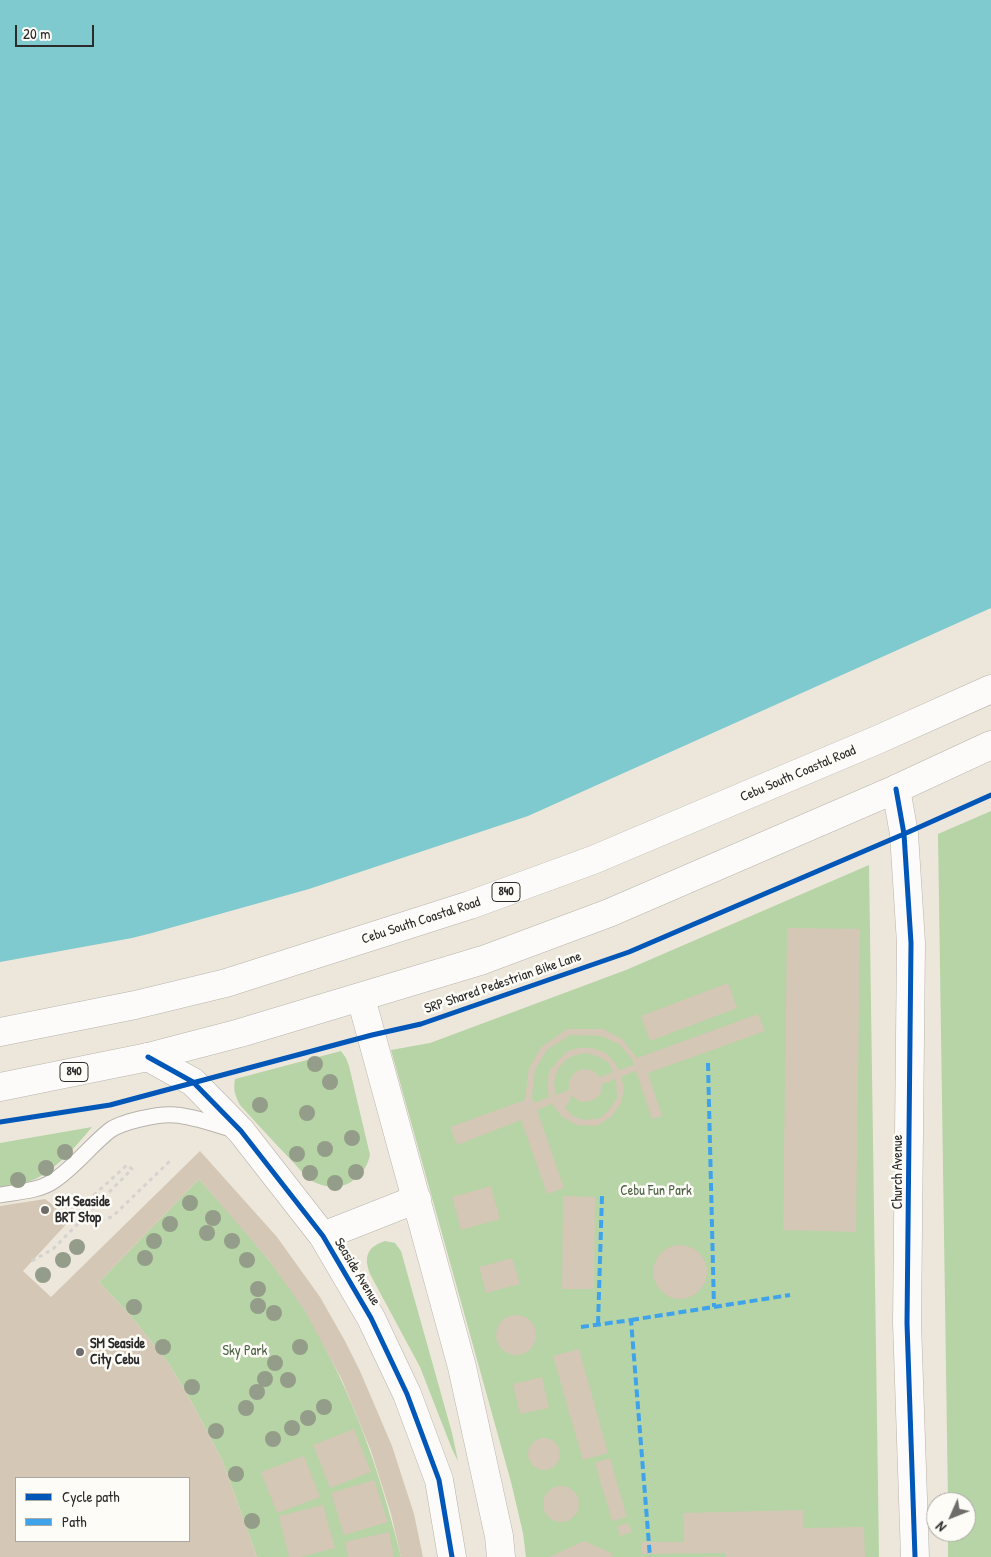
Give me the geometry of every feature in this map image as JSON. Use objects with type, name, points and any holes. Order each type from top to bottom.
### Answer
[{"type":"main road","name":"Cebu South Coastal Road","points":[[0,1032],[135,1005],[226,983],[470,905],[593,860],[877,740],[991,689]]},
{"type":"main road","name":"840","points":[[0,1087],[148,1057],[240,1034],[483,960],[610,912],[896,789],[991,745]]},
{"type":"main road","name":"Church Avenue","points":[[896,789],[904,834],[911,943],[907,1323],[915,1557]]},
{"type":"main road","points":[[361,998],[462,1368],[502,1557]]},
{"type":"main road","name":"Seaside Avenue","points":[[148,1057],[193,1082],[241,1131],[323,1236],[371,1318],[407,1394],[438,1480],[452,1557]]},
{"type":"main road","points":[[323,1236],[417,1200]]},
{"type":"lane","points":[[0,1195],[24,1191],[50,1183],[76,1164],[110,1130],[128,1122],[144,1118],[175,1115],[241,1131]]},
{"type":"path","points":[[86,1215],[97,1221],[112,1217],[171,1160]]},
{"type":"path","points":[[32,1261],[52,1249],[132,1169],[127,1165],[83,1205],[76,1204],[50,1183]]},
{"type":"green space","points":[[991,811],[991,1557],[948,1557],[948,1542],[976,1542],[976,1492],[948,1492],[938,834]]},
{"type":"green space","name":"Cebu Fun Park","points":[[869,865],[879,1557],[526,1557],[523,1533],[511,1482],[391,1050],[430,1043],[626,970]]},
{"type":"green space","points":[[341,1051],[349,1066],[370,1155],[363,1171],[358,1177],[342,1186],[332,1187],[314,1182],[303,1173],[240,1105],[234,1083],[235,1079]]},
{"type":"green space","points":[[92,1127],[68,1154],[41,1176],[21,1184],[0,1189],[0,1143]]},
{"type":"green space","name":"Sky Park","points":[[199,1179],[267,1258],[312,1323],[349,1397],[369,1449],[401,1557],[257,1557],[222,1460],[191,1401],[169,1364],[130,1315],[99,1282]]},
{"type":"green space","points":[[385,1241],[395,1243],[401,1251],[452,1433],[458,1461],[420,1367],[370,1274],[367,1263],[368,1254],[374,1246]]},
{"type":"water","points":[[0,0],[991,0],[991,608],[528,816],[309,889],[152,933],[0,962]]},
{"type":"building","points":[[787,928],[860,929],[856,1232],[783,1230]]},
{"type":"building","points":[[728,983],[737,1008],[650,1041],[641,1016]]},
{"type":"building","points":[[758,1014],[765,1031],[648,1073],[662,1116],[652,1119],[636,1071],[621,1077],[624,1088],[621,1103],[612,1116],[597,1126],[576,1125],[561,1116],[552,1104],[537,1110],[564,1188],[547,1194],[521,1120],[457,1145],[450,1127],[525,1100],[529,1068],[541,1047],[567,1029],[603,1029],[622,1039],[637,1058]],"holes":[[[570,1035],[601,1036],[619,1044],[632,1059],[634,1065],[619,1070],[606,1053],[592,1048],[578,1048],[567,1051],[549,1071],[547,1084],[549,1097],[534,1103],[532,1097],[535,1070],[547,1050]],[[584,1053],[597,1056],[609,1063],[613,1072],[600,1077],[595,1072],[587,1069],[579,1070],[573,1074],[569,1082],[569,1090],[556,1095],[554,1082],[558,1069],[568,1058]],[[616,1079],[617,1098],[608,1111],[600,1118],[585,1120],[573,1116],[565,1108],[572,1096],[579,1101],[587,1102],[595,1099],[601,1093],[602,1084]]]},
{"type":"building","name":"SM Seaside City Cebu","points":[[200,1151],[277,1237],[320,1297],[345,1341],[392,1446],[414,1514],[423,1557],[401,1557],[391,1514],[371,1451],[342,1380],[305,1311],[268,1259],[199,1179],[99,1282],[130,1315],[169,1364],[191,1401],[222,1460],[257,1557],[0,1557],[0,1206],[45,1199],[71,1219],[23,1271],[51,1297]]},
{"type":"building","points":[[491,1186],[500,1219],[461,1230],[452,1197]]},
{"type":"building","points":[[563,1196],[595,1197],[594,1289],[562,1289]]},
{"type":"building","points":[[680,1245],[690,1247],[699,1253],[705,1262],[707,1272],[705,1282],[699,1291],[690,1297],[680,1299],[670,1297],[661,1291],[655,1282],[653,1272],[655,1262],[661,1253],[670,1247]]},
{"type":"building","points":[[512,1258],[520,1284],[486,1293],[479,1267]]},
{"type":"building","points":[[512,1315],[520,1315],[527,1318],[533,1324],[536,1335],[533,1346],[527,1352],[520,1355],[512,1355],[505,1352],[499,1346],[496,1339],[496,1331],[499,1324],[505,1318]]},
{"type":"building","points":[[579,1349],[608,1453],[583,1460],[553,1356]]},
{"type":"building","points":[[542,1377],[549,1408],[520,1414],[513,1384]]},
{"type":"building","points":[[354,1429],[371,1472],[330,1488],[313,1445]]},
{"type":"building","points":[[544,1438],[550,1439],[555,1443],[559,1448],[559,1460],[555,1465],[550,1469],[544,1470],[538,1469],[533,1465],[529,1460],[528,1454],[529,1448],[533,1443],[538,1439]]},
{"type":"building","points":[[304,1456],[320,1497],[277,1513],[261,1472]]},
{"type":"building","points":[[610,1458],[627,1517],[612,1521],[595,1463]]},
{"type":"building","points":[[374,1480],[388,1522],[344,1535],[331,1493]]},
{"type":"building","points":[[561,1486],[568,1487],[574,1491],[578,1497],[578,1511],[574,1517],[568,1521],[561,1522],[554,1521],[548,1517],[544,1511],[543,1504],[544,1497],[548,1491],[554,1487]]},
{"type":"building","points":[[323,1505],[335,1548],[300,1557],[289,1557],[279,1516]]},
{"type":"building","points":[[803,1510],[803,1528],[864,1527],[865,1557],[726,1557],[726,1553],[642,1554],[642,1542],[684,1542],[683,1513]]},
{"type":"building","points":[[628,1523],[632,1532],[620,1536],[617,1526]]},
{"type":"building","points":[[389,1532],[394,1557],[348,1557],[345,1542]]},
{"type":"building","points":[[584,1541],[611,1553],[613,1557],[549,1557]]},
{"type":"marked path","points":[[708,1063],[714,1307]]},
{"type":"marked path","points":[[598,1324],[602,1196]]},
{"type":"marked path","points":[[631,1320],[790,1295]]},
{"type":"marked path","points":[[581,1327],[631,1320],[650,1557]]},
{"type":"cycle path","points":[[896,789],[904,834],[911,943],[907,1323],[915,1557]]},
{"type":"cycle path","name":"SRP Shared Pedestrian Bike Lane","points":[[0,1122],[110,1105],[372,1035],[421,1024],[629,952],[991,795]]},
{"type":"cycle path","points":[[148,1057],[193,1082],[241,1131],[323,1236],[371,1318],[407,1394],[439,1480],[452,1557]]},
{"type":"place","name":"SM Seaside BRT Stop","points":[[45,1210]]},
{"type":"place","name":"SM Seaside City Cebu","points":[[80,1352]]}]
